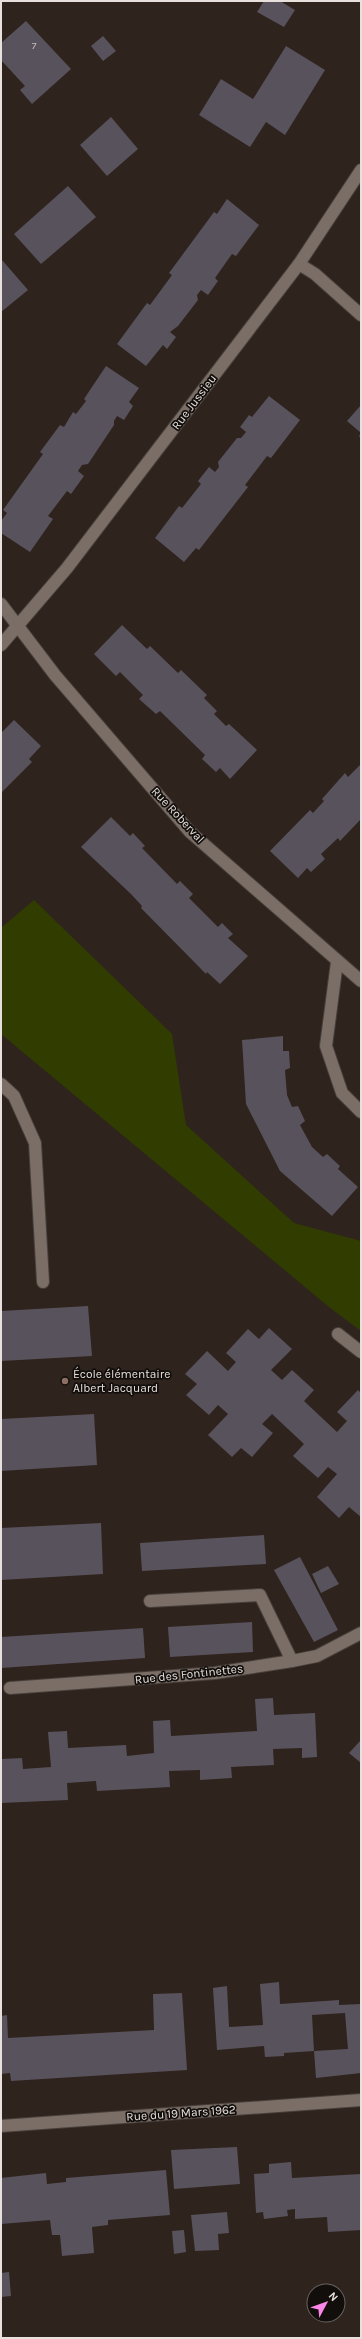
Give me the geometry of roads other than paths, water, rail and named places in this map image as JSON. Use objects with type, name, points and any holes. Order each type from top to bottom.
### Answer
[{"type":"street","name":"Rue Jussieu","points":[[1,644],[67,568],[299,264],[361,170]]},
{"type":"street","points":[[299,264],[316,274],[361,315]]},
{"type":"street","name":"Rue Roberval","points":[[1,604],[54,675],[190,832],[337,962],[361,981]]},
{"type":"street","points":[[337,962],[326,1046],[342,1093],[361,1112]]},
{"type":"street","points":[[1,1084],[14,1096],[34,1143],[43,1282]]},
{"type":"street","points":[[338,1334],[361,1352]]},
{"type":"street","points":[[150,1601],[260,1595],[292,1661]]},
{"type":"street","name":"Rue des Fontinettes","points":[[10,1688],[215,1673],[292,1661],[317,1656],[361,1633]]},
{"type":"street","name":"Rue du 19 Mars 1962","points":[[1,2126],[361,2100]]},
{"type":"place","name":"École élémentaire Albert Jacquard","points":[[65,1381]]}]
